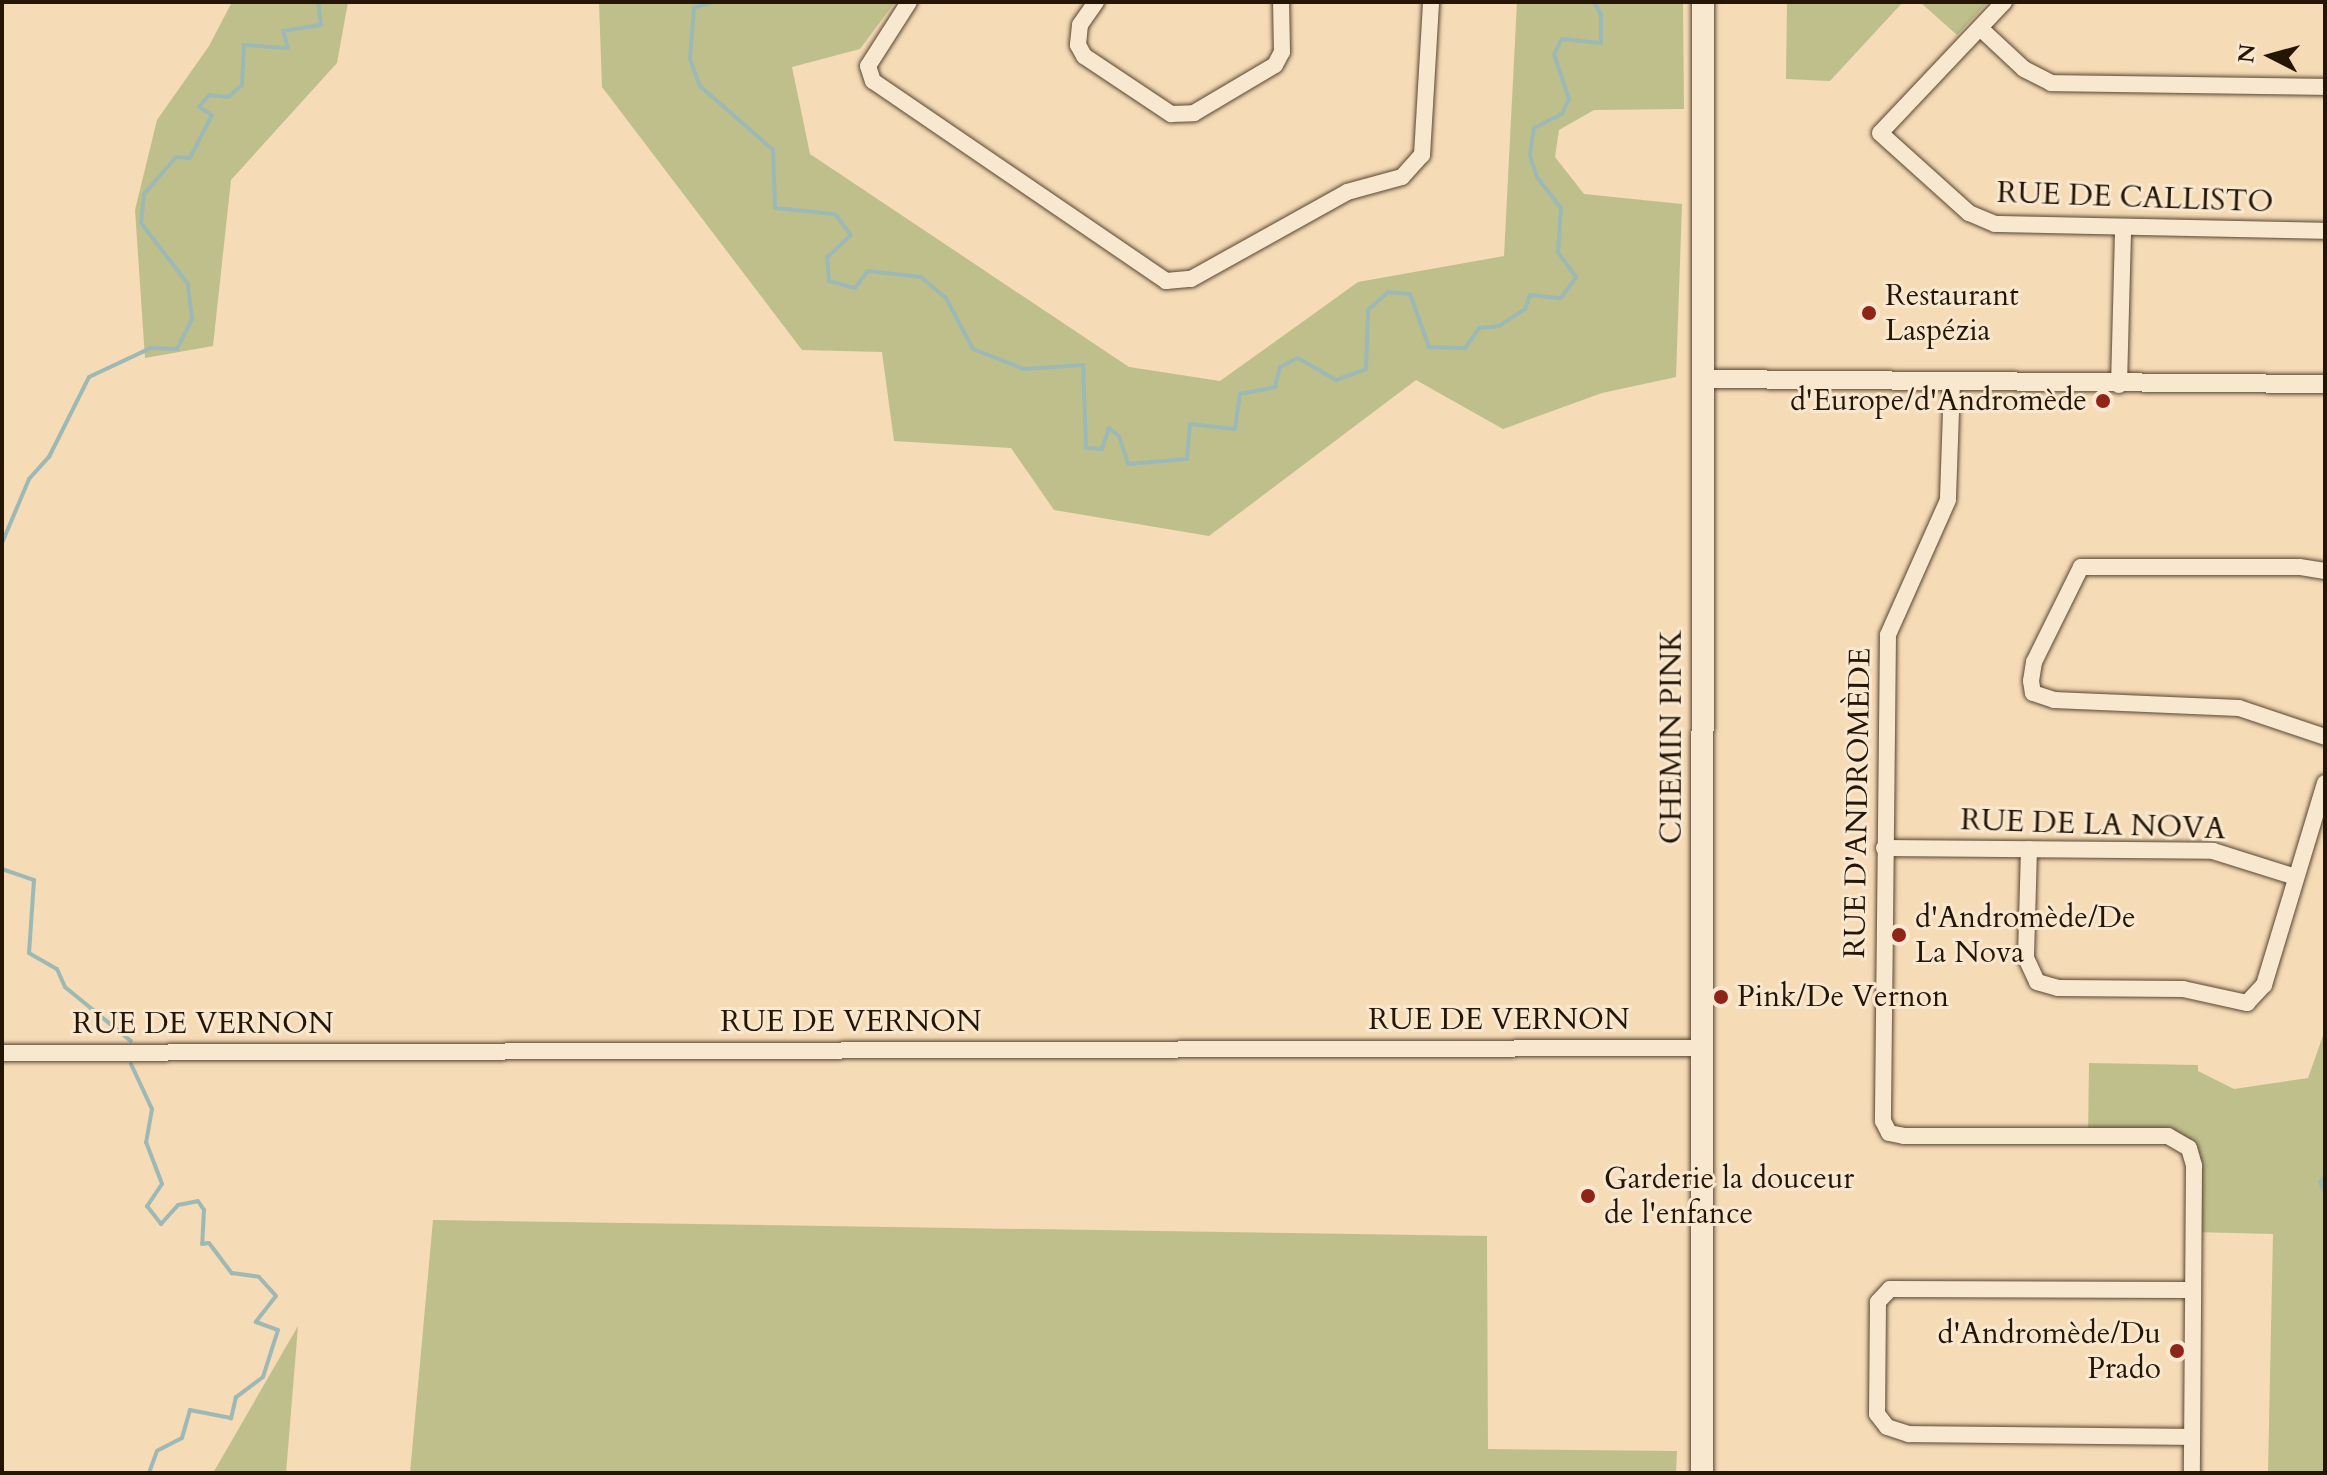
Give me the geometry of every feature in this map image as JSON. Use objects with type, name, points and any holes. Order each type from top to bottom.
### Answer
[{"type":"main road","name":"CHEMIN PINK","points":[[1702,1473],[1703,2]]},
{"type":"street","points":[[909,2],[868,66],[873,81],[1166,281],[1191,279],[1347,192],[1402,177],[1422,155],[1431,2]]},
{"type":"street","points":[[1096,2],[1080,25],[1078,45],[1084,56],[1171,114],[1194,113],[1275,65],[1282,52],[1281,2]]},
{"type":"street","points":[[2004,2],[1980,28],[2024,69],[2051,83],[2325,87]]},
{"type":"street","name":"RUE DE CALLISTO","points":[[1980,28],[1880,133],[1985,222],[2123,229],[2325,231]]},
{"type":"street","points":[[2119,385],[2123,229]]},
{"type":"street","points":[[1704,379],[2119,385],[2325,384]]},
{"type":"street","name":"RUE D'ANDROMÈDE","points":[[1952,383],[1948,500],[1888,635],[1883,1121],[1889,1133],[2177,1138],[2189,1148],[2194,1166],[2192,1473]]},
{"type":"street","points":[[2325,571],[2222,565],[2081,567],[2034,662],[2031,681],[2033,693],[2054,700],[2239,708],[2325,737]]},
{"type":"street","points":[[2029,849],[2027,967],[2047,987],[2183,989],[2238,1003],[2254,999],[2264,985],[2325,783]]},
{"type":"street","name":"RUE DE LA NOVA","points":[[1884,848],[2213,851],[2296,877]]},
{"type":"street","name":"RUE DE VERNON","points":[[2,1053],[1700,1048]]},
{"type":"street","points":[[2192,1290],[1890,1289],[1878,1302],[1877,1414],[1887,1427],[1909,1434],[2192,1437]]},
{"type":"green space","points":[[232,2],[348,2],[337,63],[231,180],[213,346],[145,358],[135,210],[157,120],[209,46]]},
{"type":"green space","points":[[599,2],[895,2],[860,49],[792,67],[810,154],[1129,367],[1220,381],[1358,282],[1504,256],[1517,2],[1683,2],[1684,109],[1594,110],[1559,130],[1555,157],[1584,194],[1682,204],[1676,377],[1602,393],[1503,429],[1416,380],[1209,536],[1054,510],[1011,448],[894,441],[882,352],[802,350],[602,87]]},
{"type":"green space","points":[[1787,2],[1903,2],[1830,81],[1786,79]]},
{"type":"green space","points":[[1920,2],[1988,2],[1957,35]]},
{"type":"green space","points":[[2325,1030],[2325,1473],[2268,1473],[2273,1234],[2193,1232],[2184,1142],[2088,1135],[2089,1063],[2198,1065],[2198,1071],[2234,1089],[2308,1078]]},
{"type":"green space","points":[[433,1220],[1487,1236],[1488,1449],[1677,1451],[1676,1473],[410,1473]]},
{"type":"green space","points":[[298,1326],[286,1473],[213,1473]]},
{"type":"waterway","points":[[2,543],[29,479],[49,457],[89,377],[151,348],[177,349],[192,319],[188,284],[141,223],[144,194],[176,157],[190,158],[212,115],[199,107],[209,95],[228,97],[242,85],[244,45],[288,48],[283,31],[321,25],[318,2]]},
{"type":"waterway","points":[[712,2],[694,8],[690,59],[700,86],[773,150],[775,208],[835,214],[851,235],[827,257],[829,281],[855,288],[868,271],[921,277],[946,298],[973,349],[1024,369],[1083,365],[1086,448],[1102,449],[1109,428],[1119,436],[1128,464],[1187,459],[1190,424],[1235,429],[1240,394],[1275,387],[1280,367],[1298,358],[1336,380],[1366,369],[1368,310],[1388,292],[1410,294],[1429,347],[1465,348],[1479,328],[1499,326],[1525,309],[1530,295],[1561,298],[1576,277],[1558,252],[1561,208],[1537,177],[1530,155],[1534,128],[1562,114],[1569,99],[1554,54],[1562,39],[1601,43],[1601,15],[1594,2]]},
{"type":"waterway","points":[[2,869],[34,880],[29,953],[57,969],[65,987],[131,1041]]},
{"type":"waterway","points":[[131,1064],[152,1109],[146,1142],[162,1184],[147,1206],[161,1224],[178,1205],[198,1201],[204,1210],[202,1244],[209,1243],[232,1273],[259,1277],[276,1296],[256,1322],[278,1330],[263,1377],[236,1397],[231,1418],[190,1410],[182,1438],[157,1451],[149,1473]]},
{"type":"waterway","points":[[2325,1177],[2320,1182],[2325,1191]]},
{"type":"place","name":"Restaurant Laspézia","points":[[1869,313]]},
{"type":"place","name":"d'Europe/d'Andromède","points":[[2103,401]]},
{"type":"place","name":"d'Andromède/De La Nova","points":[[1899,935]]},
{"type":"place","name":"Pink/De Vernon","points":[[1721,997]]},
{"type":"place","name":"Garderie la douceur de l'enfance","points":[[1588,1196]]},
{"type":"place","name":"d'Andromède/Du Prado","points":[[2177,1351]]}]
